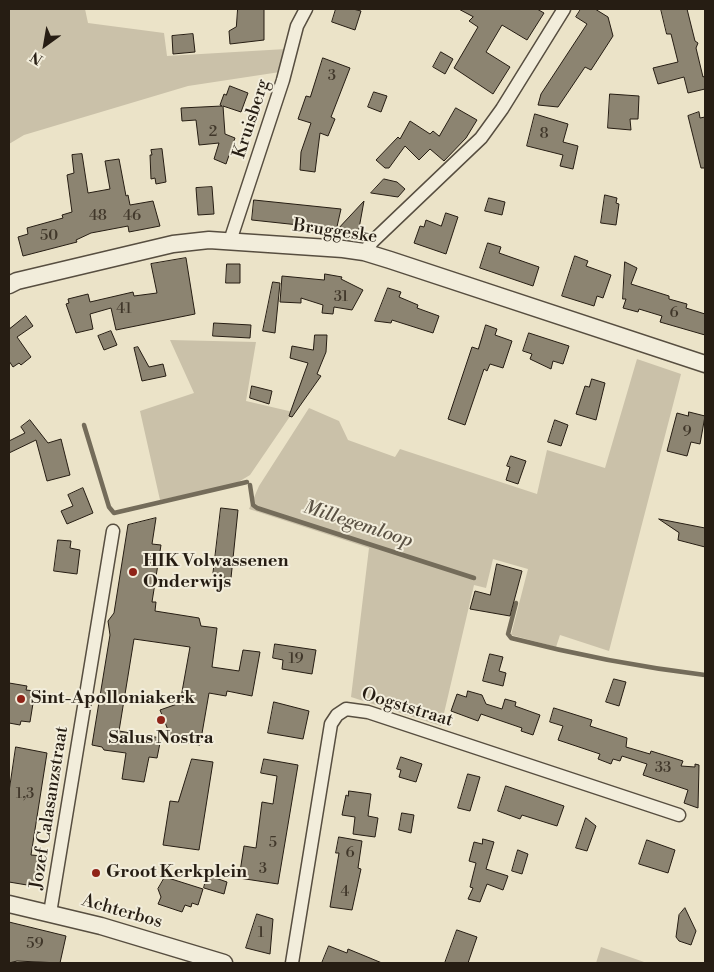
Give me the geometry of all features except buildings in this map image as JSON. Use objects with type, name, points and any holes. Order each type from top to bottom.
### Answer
[{"type":"street","name":"Kruisberg","points":[[230,241],[283,80],[297,26],[306,9]]},
{"type":"street","points":[[364,252],[372,241],[481,138],[502,109],[564,9]]},
{"type":"street","name":"Bruggeske","points":[[9,285],[17,281],[173,244],[230,241],[364,252],[705,364]]},
{"type":"street","name":"Jozef Calasanzstraat","points":[[50,913],[113,531]]},
{"type":"street","name":"Oogststraat","points":[[292,963],[331,724],[337,715],[346,709],[368,712],[679,815]]},
{"type":"street","name":"Achterbos","points":[[9,904],[50,913],[214,962]]},
{"type":"shaded area","points":[[9,9],[85,9],[88,23],[164,33],[167,56],[286,49],[280,72],[188,86],[24,135],[9,144]]},
{"type":"shaded area","points":[[170,340],[256,342],[246,401],[293,412],[250,475],[235,484],[160,500],[140,411],[194,393]]},
{"type":"shaded area","points":[[637,359],[681,374],[609,651],[560,635],[556,647],[511,635],[528,569],[493,559],[486,588],[474,585],[441,726],[351,697],[369,548],[249,509],[259,486],[309,408],[339,421],[348,440],[395,457],[400,449],[537,494],[547,450],[605,468]]},
{"type":"shaded area","points":[[601,947],[647,963],[596,963]]},
{"type":"waterway","name":"Millegemloop","points":[[84,425],[109,507],[114,513],[247,482]]},
{"type":"waterway","name":"Millegemloop","points":[[250,485],[253,505],[257,508],[474,578]]},
{"type":"waterway","name":"Millegemloop","points":[[516,603],[508,634],[511,638],[608,660],[705,675]]},
{"type":"place","name":"HIK Volwassenen Onderwijs","points":[[133,572]]},
{"type":"place","name":"Sint-Apolloniakerk","points":[[21,699]]},
{"type":"place","name":"Salus Nostra","points":[[161,720]]},
{"type":"place","name":"Groot Kerkplein","points":[[96,873]]}]
